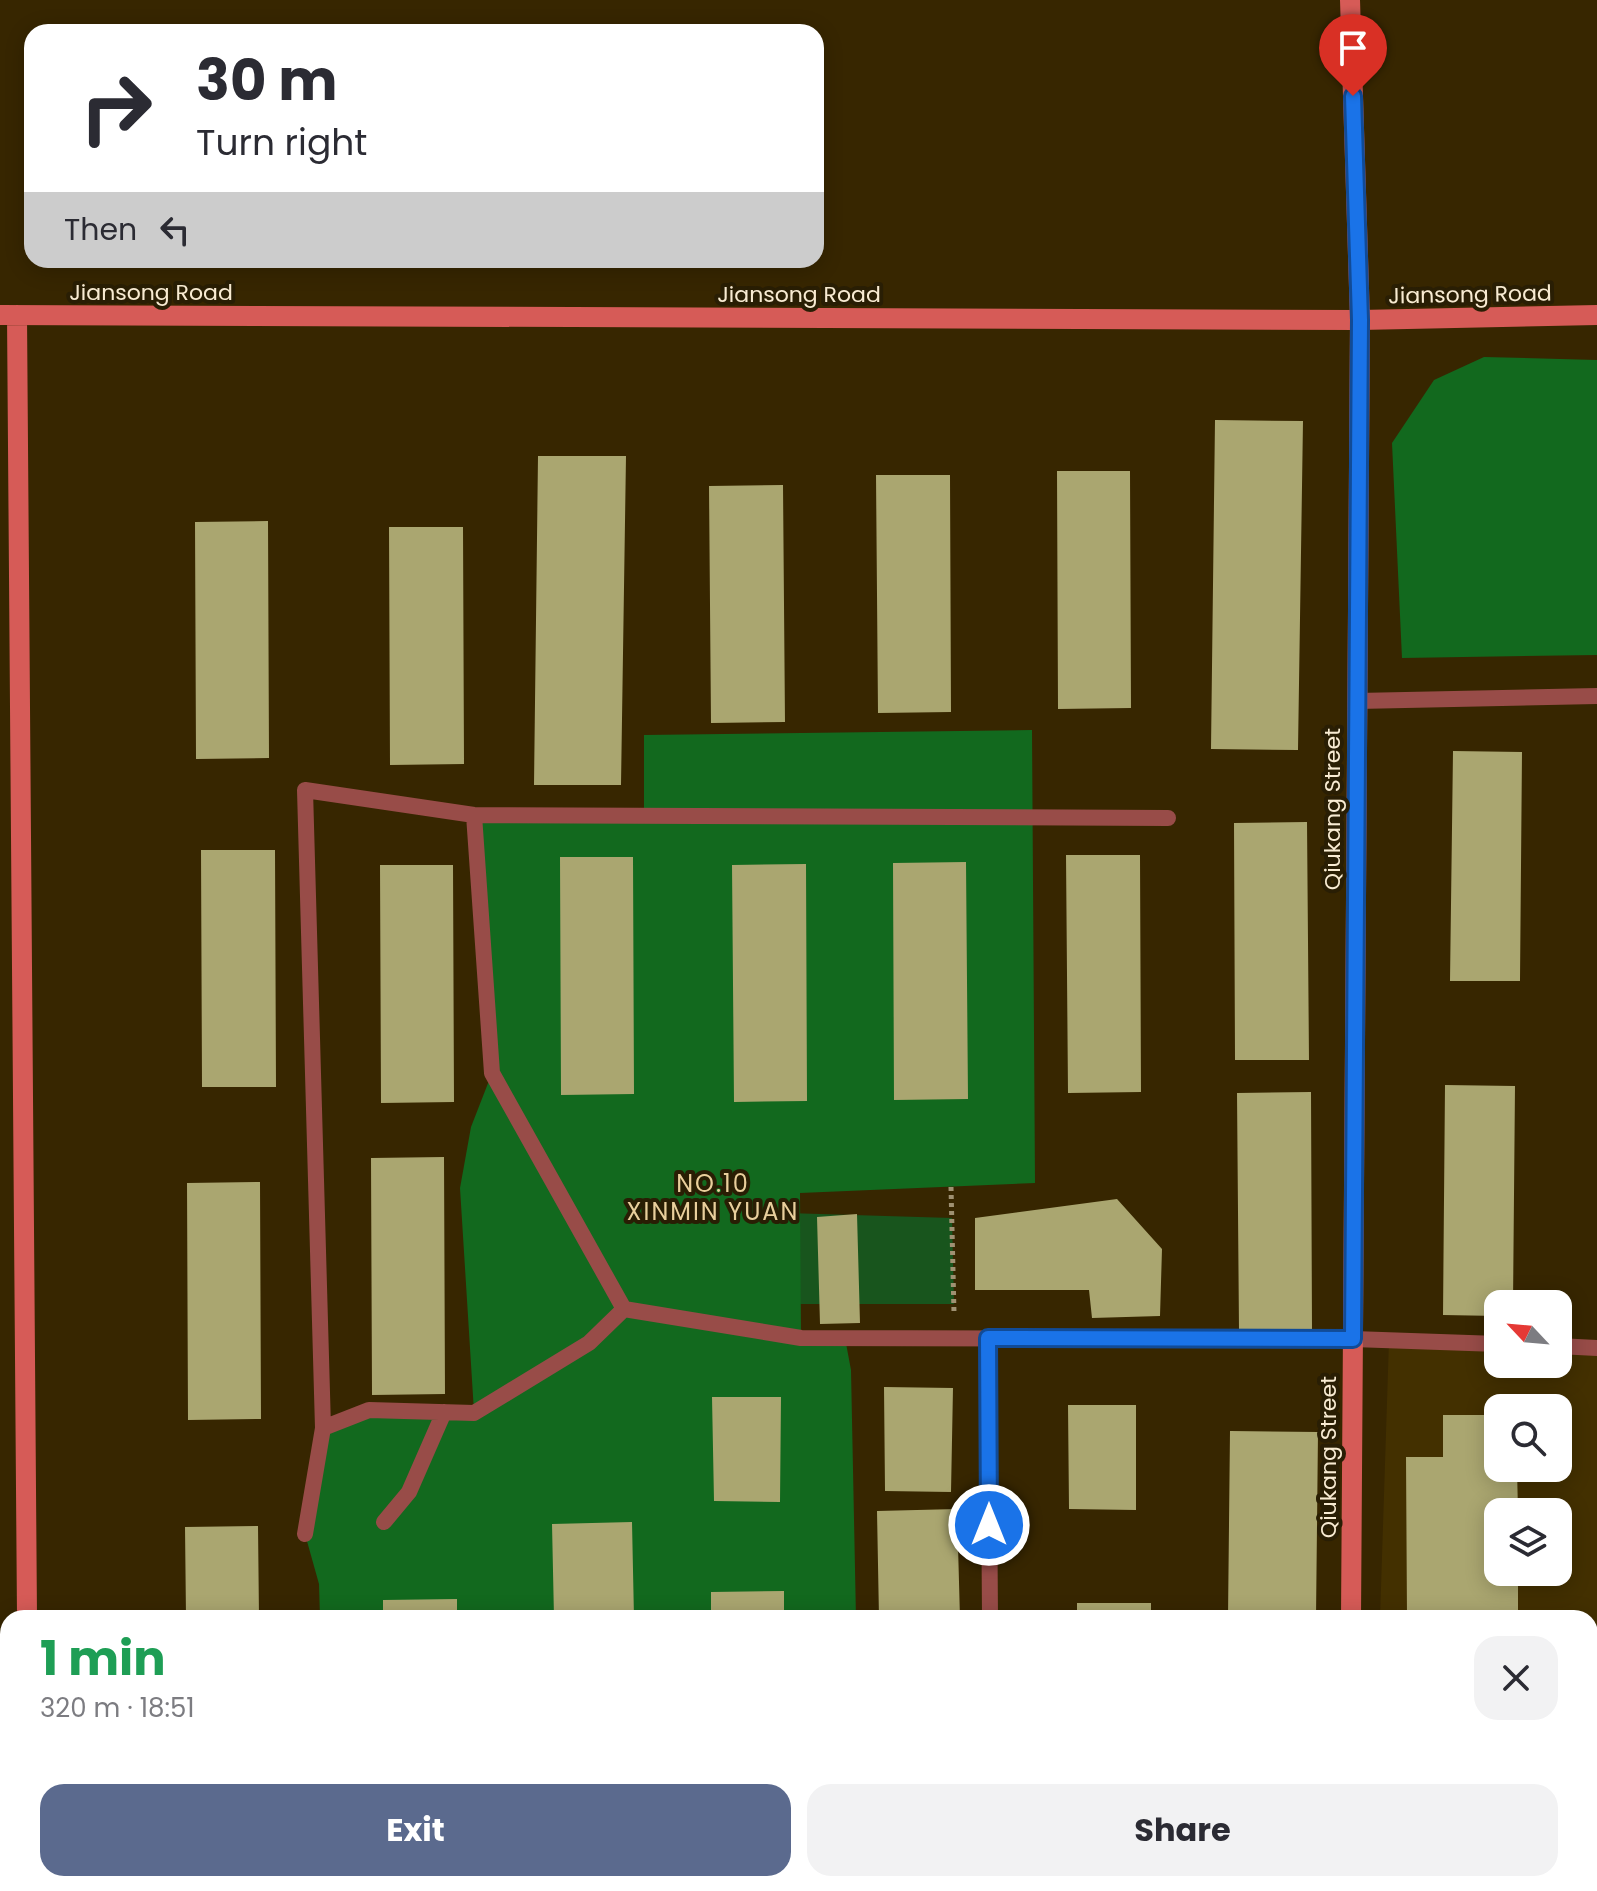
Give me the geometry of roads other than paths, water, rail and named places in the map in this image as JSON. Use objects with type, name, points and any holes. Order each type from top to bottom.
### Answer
[{"type":"street","name":"Qiukang Street","points":[[1350,0],[1360,320],[1351,1610]]},
{"type":"street","name":"Jiansong Road","points":[[8,315],[1360,320],[1597,315]]},
{"type":"street","points":[[8,315],[27,1610]]},
{"type":"lane","points":[[1357,701],[1597,696]]},
{"type":"lane","points":[[305,1534],[323,1428],[305,790],[474,815],[1168,818]]},
{"type":"lane","points":[[474,815],[492,1073],[624,1309]]},
{"type":"lane","points":[[624,1309],[801,1338],[1353,1339],[1484,1344]]},
{"type":"lane","points":[[323,1428],[369,1410],[474,1413],[589,1343],[624,1309]]},
{"type":"lane","points":[[988,1338],[990,1610]]},
{"type":"lane","points":[[1572,1347],[1597,1348]]},
{"type":"lane","points":[[384,1522],[409,1492],[444,1412]]},
{"type":"district","name":"NO.10 XINMIN YUAN","points":[[713,1198]]}]
